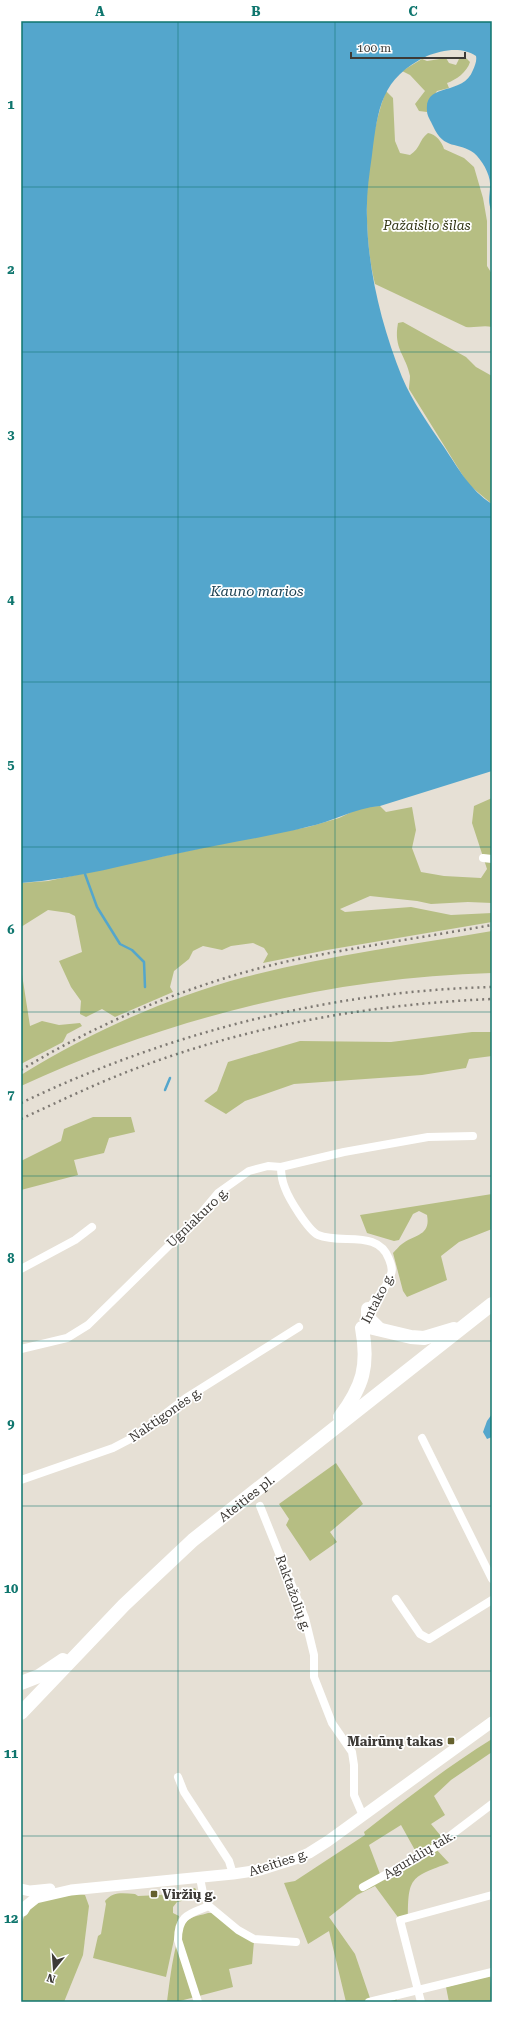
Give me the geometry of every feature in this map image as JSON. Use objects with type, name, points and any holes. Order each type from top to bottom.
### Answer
[{"type":"highway","name":"Ateities pl.","points":[[21,1713],[146,1583],[193,1540],[492,1304]]},
{"type":"highway","points":[[368,1309],[368,1318],[379,1329]]},
{"type":"highway","points":[[329,1432],[358,1391],[363,1376],[366,1359],[362,1328],[369,1327],[411,1337],[424,1338],[464,1326]]},
{"type":"highway","points":[[21,1683],[39,1676],[83,1647]]},
{"type":"street","points":[[483,858],[492,859]]},
{"type":"street","name":"Ugniakuro g.","points":[[21,1349],[67,1338],[88,1325],[197,1218],[218,1193],[249,1171],[268,1166],[281,1167],[344,1152],[428,1136],[473,1136]]},
{"type":"street","name":"Intako g.","points":[[281,1167],[281,1177],[285,1190],[310,1229],[325,1237],[374,1242],[382,1248],[388,1257],[392,1266],[392,1274],[368,1309],[364,1317],[362,1328]]},
{"type":"street","points":[[21,1269],[75,1240],[92,1227]]},
{"type":"street","name":"Naktigonės g.","points":[[21,1480],[113,1448],[136,1436],[186,1398],[299,1327]]},
{"type":"street","points":[[422,1438],[492,1579]]},
{"type":"street","name":"Raktažolių g.","points":[[260,1506],[305,1618],[314,1655],[314,1677],[332,1723],[352,1752],[354,1765],[354,1795],[363,1816]]},
{"type":"street","points":[[396,1599],[420,1634],[429,1639],[492,1600]]},
{"type":"street","name":"Ateities g.","points":[[21,1889],[30,1891],[70,1890],[233,1874],[260,1870],[309,1853],[363,1816],[492,1722]]},
{"type":"street","points":[[178,1777],[184,1792],[229,1861],[233,1874]]},
{"type":"street","name":"Agurklių tak.","points":[[363,1887],[434,1848],[492,1804]]},
{"type":"street","points":[[200,1878],[203,1893],[209,1906],[238,1930],[254,1939],[296,1942]]},
{"type":"street","name":"Ateities g.","points":[[22,1914],[26,1906],[36,1898],[70,1890]]},
{"type":"street","points":[[21,1893],[24,1905],[22,1914]]},
{"type":"street","points":[[421,2002],[400,1920],[492,1895]]},
{"type":"street","points":[[198,2002],[178,1940],[178,1932],[183,1919],[188,1914],[209,1906]]},
{"type":"street","points":[[369,2002],[492,1972]]},
{"type":"green space","points":[[446,58],[449,63],[456,65],[459,59],[466,58],[470,62],[469,66],[461,75],[447,83],[449,88],[437,91],[427,105],[427,112],[419,111],[415,104],[425,91],[410,75],[402,71],[422,59],[427,61]]},
{"type":"green space","name":"Pažaislio šilas","points":[[386,91],[393,98],[395,141],[400,153],[410,155],[416,150],[428,133],[434,135],[438,139],[444,149],[464,158],[474,167],[483,198],[487,221],[487,266],[492,274],[492,327],[466,327],[375,284],[368,238],[367,187],[373,136]]},
{"type":"green space","points":[[403,322],[466,357],[476,367],[492,376],[492,504],[468,484],[409,389],[410,376],[397,339],[398,323]]},
{"type":"green space","points":[[492,798],[492,903],[468,902],[431,904],[370,896],[340,909],[345,912],[411,907],[451,915],[492,913],[492,922],[327,950],[263,963],[268,954],[264,948],[253,943],[231,946],[222,950],[203,946],[193,951],[189,959],[174,971],[170,987],[173,992],[115,1017],[102,1009],[86,1017],[80,1014],[81,1001],[71,987],[59,961],[82,952],[75,916],[69,913],[48,910],[21,927],[21,883],[48,881],[238,840],[308,827],[339,818],[362,807],[380,806],[386,812],[412,807],[416,830],[412,848],[421,872],[444,876],[481,878],[487,869],[472,823],[474,806]]},
{"type":"green space","points":[[492,931],[492,973],[431,976],[371,983],[310,993],[250,1006],[191,1022],[133,1041],[76,1062],[21,1086],[21,1075],[74,1044],[158,1006],[216,985],[306,963],[368,951]]},
{"type":"green space","points":[[21,968],[30,1026],[42,1021],[59,1025],[80,1023],[82,1026],[67,1034],[63,1042],[21,1064]]},
{"type":"green space","points":[[472,1032],[492,1032],[492,1056],[469,1059],[466,1068],[422,1075],[294,1084],[245,1101],[226,1114],[204,1101],[217,1091],[228,1062],[300,1041],[391,1042]]},
{"type":"green space","points":[[93,1117],[131,1117],[135,1132],[109,1138],[104,1153],[74,1160],[78,1175],[21,1190],[21,1161],[61,1141],[64,1129]]},
{"type":"green space","points":[[492,1194],[492,1229],[459,1242],[441,1256],[447,1280],[407,1297],[403,1291],[393,1253],[402,1244],[424,1231],[428,1222],[427,1215],[419,1211],[413,1214],[399,1240],[394,1241],[367,1233],[360,1215]]},
{"type":"green space","points":[[336,1463],[363,1504],[330,1532],[337,1542],[310,1561],[286,1525],[289,1519],[279,1504]]},
{"type":"green space","points":[[492,1739],[492,1752],[451,1780],[434,1796],[445,1815],[431,1824],[445,1841],[435,1848],[449,1863],[427,1872],[414,1880],[409,1894],[408,1918],[400,1920],[375,1886],[357,1895],[329,1917],[355,1954],[371,2001],[396,1995],[397,2002],[346,2002],[329,1931],[308,1944],[284,1883],[295,1881],[365,1835],[364,1832],[395,1807]],"holes":[[[401,1825],[416,1852],[415,1858],[380,1874],[369,1845]]]},
{"type":"green space","points":[[195,1888],[201,1897],[177,1902],[173,1907],[173,1913],[179,1916],[166,1977],[93,1958],[98,1936],[101,1934],[106,1904],[105,1901],[108,1898],[118,1893],[135,1894],[138,1896],[160,1895]]},
{"type":"green space","points":[[78,1894],[85,1895],[89,1906],[83,1955],[64,2002],[21,2002],[21,1924],[27,1910],[37,1901]]},
{"type":"green space","points":[[208,1913],[213,1913],[254,1941],[252,1964],[229,1969],[233,1987],[176,2002],[167,2002],[173,1958],[183,1926],[188,1920]]},
{"type":"green space","points":[[490,1976],[492,2002],[449,2002],[446,1987]]},
{"type":"water","name":"Kauno marios","points":[[21,21],[492,21],[492,212],[489,202],[490,182],[483,164],[474,153],[468,149],[442,139],[437,134],[427,113],[428,102],[432,96],[438,92],[461,84],[468,78],[473,70],[476,56],[465,51],[458,50],[439,52],[427,56],[412,65],[400,74],[384,96],[374,138],[367,194],[367,210],[370,258],[377,299],[388,339],[402,377],[421,413],[460,471],[477,492],[492,504],[492,771],[380,806],[361,809],[316,825],[83,874],[21,883]]},
{"type":"water","points":[[492,1414],[492,1437],[487,1439],[483,1432],[487,1421]]},
{"type":"waterway","points":[[85,874],[97,907],[120,944],[132,950],[144,962],[145,987]]},
{"type":"waterway","points":[[165,1090],[170,1078]]},
{"type":"railway","points":[[21,1070],[52,1052],[117,1019],[219,980],[289,961],[492,925]]},
{"type":"railway","points":[[21,1103],[77,1078],[133,1056],[250,1020],[310,1007],[371,997],[431,990],[492,987]]},
{"type":"railway","points":[[21,1119],[140,1067],[182,1052],[269,1028],[313,1019],[403,1006],[492,999]]},
{"type":"place","name":"Mairūnų takas","points":[[451,1741]]},
{"type":"place","name":"Viržių g.","points":[[154,1894]]}]
